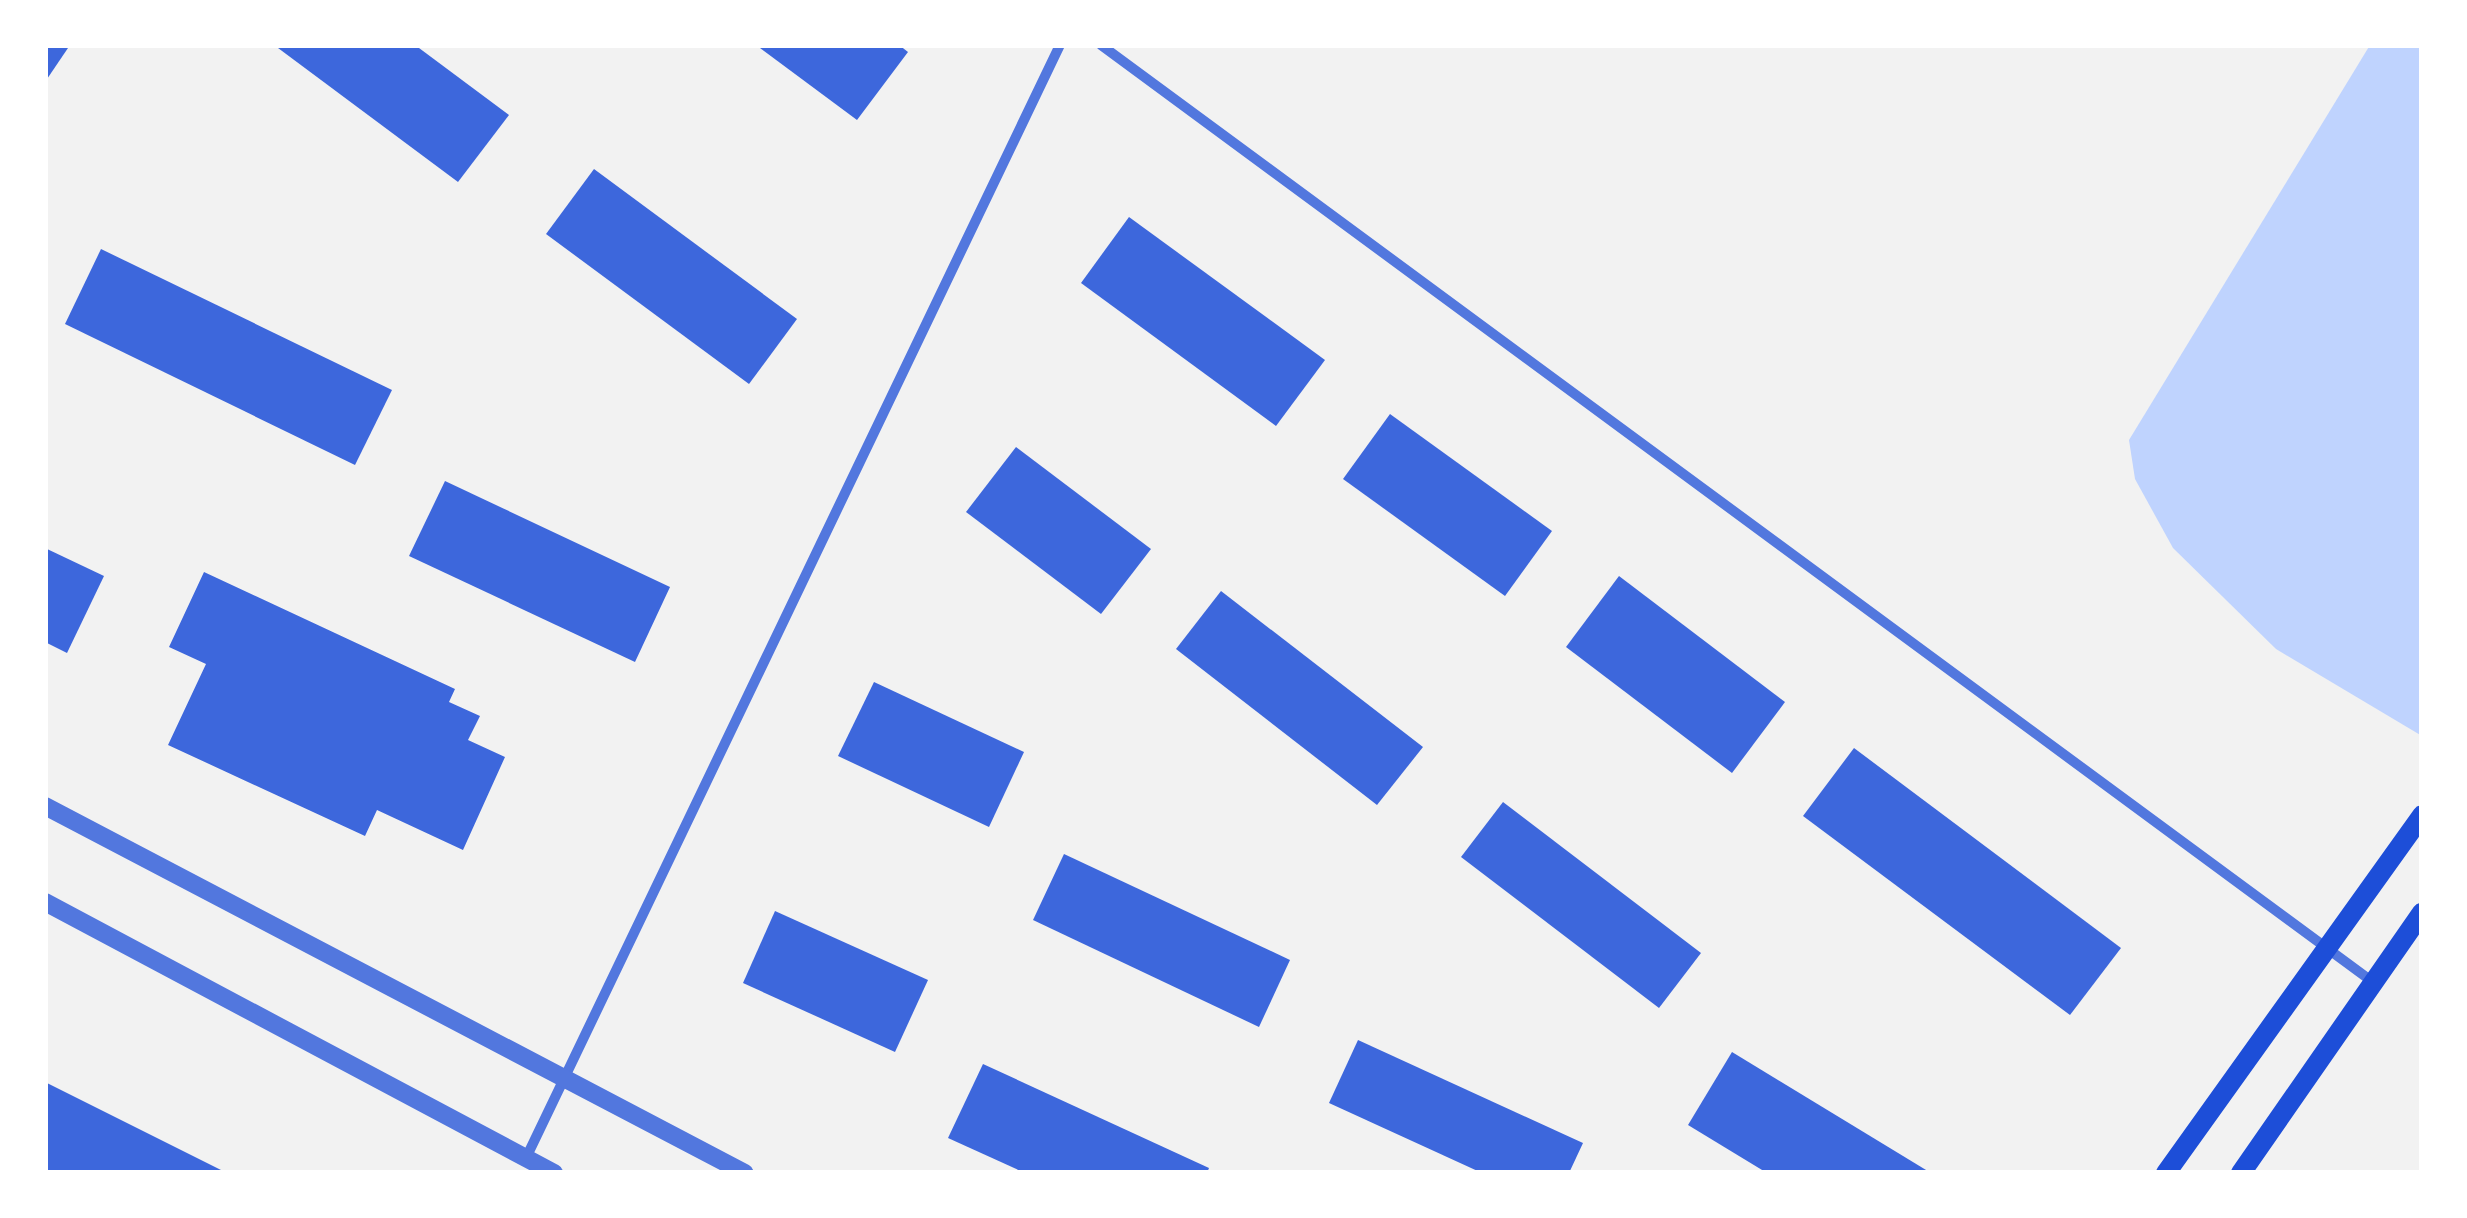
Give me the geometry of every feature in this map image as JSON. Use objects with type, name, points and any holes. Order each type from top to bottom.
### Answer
[{"type":"main road","points":[[2166,1173],[2422,816]]},
{"type":"main road","points":[[2241,1173],[2422,913]]},
{"type":"street","points":[[526,1158],[1060,45]]},
{"type":"street","points":[[1101,45],[2374,982]]},
{"type":"street","points":[[45,806],[745,1173]]},
{"type":"street","points":[[45,902],[554,1173]]},
{"type":"water","points":[[2370,45],[2422,45],[2422,736],[2276,649],[2173,548],[2135,479],[2129,440]]},
{"type":"building","points":[[45,45],[68,48],[45,82]]},
{"type":"building","points":[[274,45],[415,45],[509,115],[458,182]]},
{"type":"building","points":[[756,45],[899,45],[908,52],[857,120]]},
{"type":"building","points":[[594,169],[797,319],[749,384],[546,234]]},
{"type":"building","points":[[1129,217],[1325,360],[1276,426],[1081,283]]},
{"type":"building","points":[[101,249],[392,390],[355,465],[65,324]]},
{"type":"building","points":[[1390,414],[1552,531],[1505,596],[1343,479]]},
{"type":"building","points":[[1016,447],[1151,549],[1101,614],[966,512]]},
{"type":"building","points":[[445,481],[670,587],[635,662],[409,556]]},
{"type":"building","points":[[45,548],[104,576],[67,653],[45,642]]},
{"type":"building","points":[[204,572],[455,689],[449,702],[480,716],[468,740],[505,757],[463,850],[377,810],[365,836],[168,745],[206,664],[169,647]]},
{"type":"building","points":[[1619,576],[1785,702],[1732,773],[1566,647]]},
{"type":"building","points":[[1221,591],[1423,747],[1377,805],[1176,649]]},
{"type":"building","points":[[874,682],[1024,752],[989,827],[838,756]]},
{"type":"building","points":[[1854,748],[2121,948],[2070,1015],[1803,816]]},
{"type":"building","points":[[1503,802],[1701,953],[1659,1008],[1461,857]]},
{"type":"building","points":[[1064,854],[1290,960],[1259,1027],[1033,920]]},
{"type":"building","points":[[775,911],[928,980],[895,1052],[743,983]]},
{"type":"building","points":[[1358,1040],[1583,1143],[1569,1173],[1482,1173],[1329,1103]]},
{"type":"building","points":[[1732,1052],[1931,1173],[1767,1173],[1688,1125]]},
{"type":"building","points":[[983,1064],[1209,1168],[1207,1173],[1025,1173],[948,1138]]},
{"type":"building","points":[[45,1082],[227,1173],[45,1173]]}]
